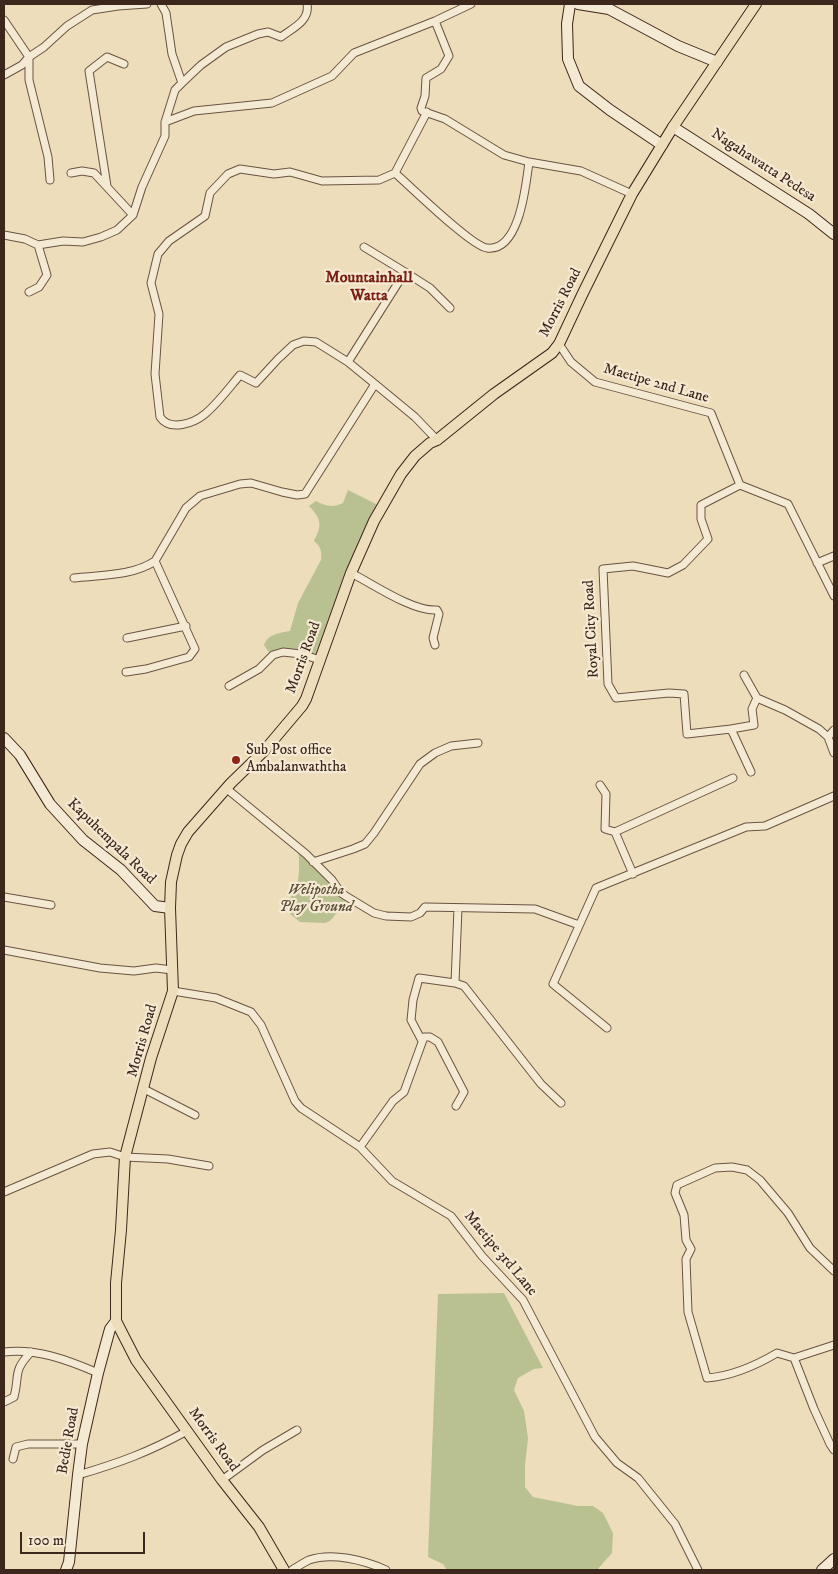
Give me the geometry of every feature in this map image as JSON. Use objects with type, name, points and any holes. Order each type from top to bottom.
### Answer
[{"type":"main road","name":"Morris Road","points":[[284,1570],[259,1528],[136,1360],[116,1320],[116,1283],[125,1156],[173,991],[171,882],[181,844],[188,832],[264,751],[302,706],[351,573],[374,521],[401,474],[415,456],[430,443],[437,440],[494,394],[552,353],[559,344],[632,194],[673,127],[756,4]]},
{"type":"street","points":[[4,75],[22,65],[67,26],[92,10],[147,4]]},
{"type":"street","points":[[161,4],[166,13],[172,54],[182,83]]},
{"type":"street","points":[[4,235],[25,239],[38,245],[63,241],[83,242],[117,230],[134,215],[142,187],[165,136],[165,122],[175,90],[201,65],[226,47],[268,32],[281,36],[304,20],[308,10],[307,4]]},
{"type":"street","points":[[165,122],[194,111],[272,103],[332,76],[354,54],[435,21],[470,4]]},
{"type":"street","points":[[570,4],[567,24],[568,59],[579,86],[610,110],[662,145]]},
{"type":"street","points":[[578,4],[609,9],[678,46],[717,62]]},
{"type":"street","points":[[4,20],[29,57],[29,80],[48,157],[50,180]]},
{"type":"street","points":[[435,21],[449,56],[441,69],[426,78],[422,110],[445,119],[504,156],[581,171],[632,194]]},
{"type":"street","points":[[107,186],[90,72],[107,57],[124,64]]},
{"type":"street","points":[[427,112],[395,173],[379,180],[322,181],[290,172],[274,174],[240,170],[228,174],[210,193],[205,216],[169,241],[158,254],[151,282],[159,314],[155,374],[160,417],[163,422],[172,426],[188,423],[205,414],[240,375],[256,383],[293,345],[304,341],[316,342],[348,362],[415,417],[437,440]]},
{"type":"street","name":"Nagahawatta Pedesa","points":[[673,127],[809,214],[834,234]]},
{"type":"street","points":[[395,173],[459,230],[483,247],[489,249],[502,244],[520,218],[530,162]]},
{"type":"street","points":[[71,173],[82,171],[94,173],[134,215]]},
{"type":"street","points":[[29,292],[38,287],[47,275],[38,245]]},
{"type":"street","points":[[364,247],[430,288],[450,308]]},
{"type":"street","points":[[348,362],[405,272]]},
{"type":"street","name":"Maetipe 2nd Lane","points":[[559,344],[571,362],[595,382],[710,413],[740,485]]},
{"type":"street","points":[[74,578],[129,571],[147,566],[155,561],[186,508],[200,496],[240,484],[252,483],[282,492],[297,495],[305,494],[376,384]]},
{"type":"street","points":[[740,485],[788,504],[834,596]]},
{"type":"street","name":"Royal City Road","points":[[731,730],[687,734],[684,694],[669,693],[616,698],[608,684],[603,569],[633,566],[668,573],[684,565],[708,539],[701,519],[700,505],[740,485]]},
{"type":"street","points":[[818,563],[834,556]]},
{"type":"street","points":[[126,672],[146,670],[189,657],[195,649],[155,561]]},
{"type":"street","points":[[351,573],[412,606],[429,611],[437,610],[439,614],[433,638],[434,645]]},
{"type":"street","points":[[127,638],[186,626]]},
{"type":"street","points":[[229,686],[259,668],[273,655],[283,652],[301,654],[320,660]]},
{"type":"street","points":[[744,675],[758,698],[785,710],[819,729],[828,737],[834,753]]},
{"type":"street","points":[[751,772],[731,730],[754,725],[752,709],[758,698]]},
{"type":"street","points":[[828,737],[834,730]]},
{"type":"street","name":"Kapuhempala Road","points":[[4,738],[20,755],[50,804],[83,840],[120,870],[155,906],[170,908]]},
{"type":"street","points":[[313,862],[365,844],[374,834],[420,764],[435,752],[451,746],[478,743]]},
{"type":"street","points":[[600,784],[606,794],[605,829],[615,832],[733,778]]},
{"type":"street","points":[[227,789],[306,854],[332,880],[341,893],[374,913],[386,916],[411,917],[420,913],[425,907],[535,909],[579,925]]},
{"type":"street","points":[[789,811],[834,792]]},
{"type":"street","points":[[606,1028],[552,984],[596,888],[746,828],[765,826],[834,796]]},
{"type":"street","points":[[615,832],[632,874]]},
{"type":"street","points":[[4,897],[51,905]]},
{"type":"street","points":[[455,983],[458,908]]},
{"type":"street","points":[[4,950],[100,968],[134,971],[156,968],[172,970]]},
{"type":"street","points":[[422,1041],[411,1020],[413,1000],[419,978],[464,986],[541,1084],[562,1103]]},
{"type":"street","name":"Maetipe 3rd Lane","points":[[173,991],[216,998],[251,1012],[262,1025],[295,1101],[301,1108],[360,1147],[392,1181],[451,1216],[482,1256],[523,1300],[595,1437],[617,1463],[638,1478],[675,1524],[698,1570]]},
{"type":"street","points":[[360,1147],[393,1101],[404,1092],[424,1037],[430,1037],[438,1042],[464,1092],[456,1106]]},
{"type":"street","points":[[144,1089],[195,1115]]},
{"type":"street","points":[[4,1192],[92,1154],[110,1152],[125,1156],[168,1159],[209,1166]]},
{"type":"street","points":[[834,1271],[810,1248],[788,1214],[760,1180],[747,1170],[732,1167],[715,1168],[677,1184],[675,1193],[684,1215],[686,1240],[691,1249],[686,1259],[688,1312],[707,1378],[723,1377],[756,1365],[777,1354],[794,1358],[834,1345]]},
{"type":"street","name":"Bedie Road","points":[[66,1570],[69,1562],[82,1444],[110,1329],[116,1320]]},
{"type":"street","points":[[4,1352],[31,1352],[64,1358],[98,1373]]},
{"type":"street","points":[[4,1402],[14,1398],[16,1377],[20,1363],[31,1352]]},
{"type":"street","points":[[794,1358],[814,1409],[834,1450]]},
{"type":"street","points":[[222,1480],[263,1450],[297,1430]]},
{"type":"street","points":[[78,1475],[146,1452],[187,1431]]},
{"type":"street","points":[[13,1459],[16,1447],[28,1444],[82,1444]]},
{"type":"street","points":[[292,1570],[308,1561],[324,1557],[373,1564],[386,1570]]},
{"type":"street","points":[[822,1570],[834,1560]]},
{"type":"green space","points":[[348,490],[382,507],[321,656],[274,654],[268,651],[264,645],[266,641],[274,635],[290,631],[298,603],[321,560],[321,549],[314,541],[319,523],[309,506],[316,501],[329,506],[339,505],[343,503]]},
{"type":"green space","name":"Welipotha Play Ground","points":[[298,848],[349,898],[330,921],[325,923],[300,922],[289,913],[285,903],[297,885],[299,871]]},
{"type":"green space","points":[[504,1293],[543,1368],[534,1369],[518,1378],[514,1390],[524,1411],[528,1438],[525,1487],[533,1497],[578,1506],[593,1506],[603,1513],[613,1533],[612,1553],[597,1570],[447,1570],[443,1564],[428,1557],[438,1294]]},
{"type":"place","name":"Sub Post office Ambalanwaththa","points":[[236,760]]},
{"type":"district","name":"Mountainhall Watta","points":[[369,288]]}]
